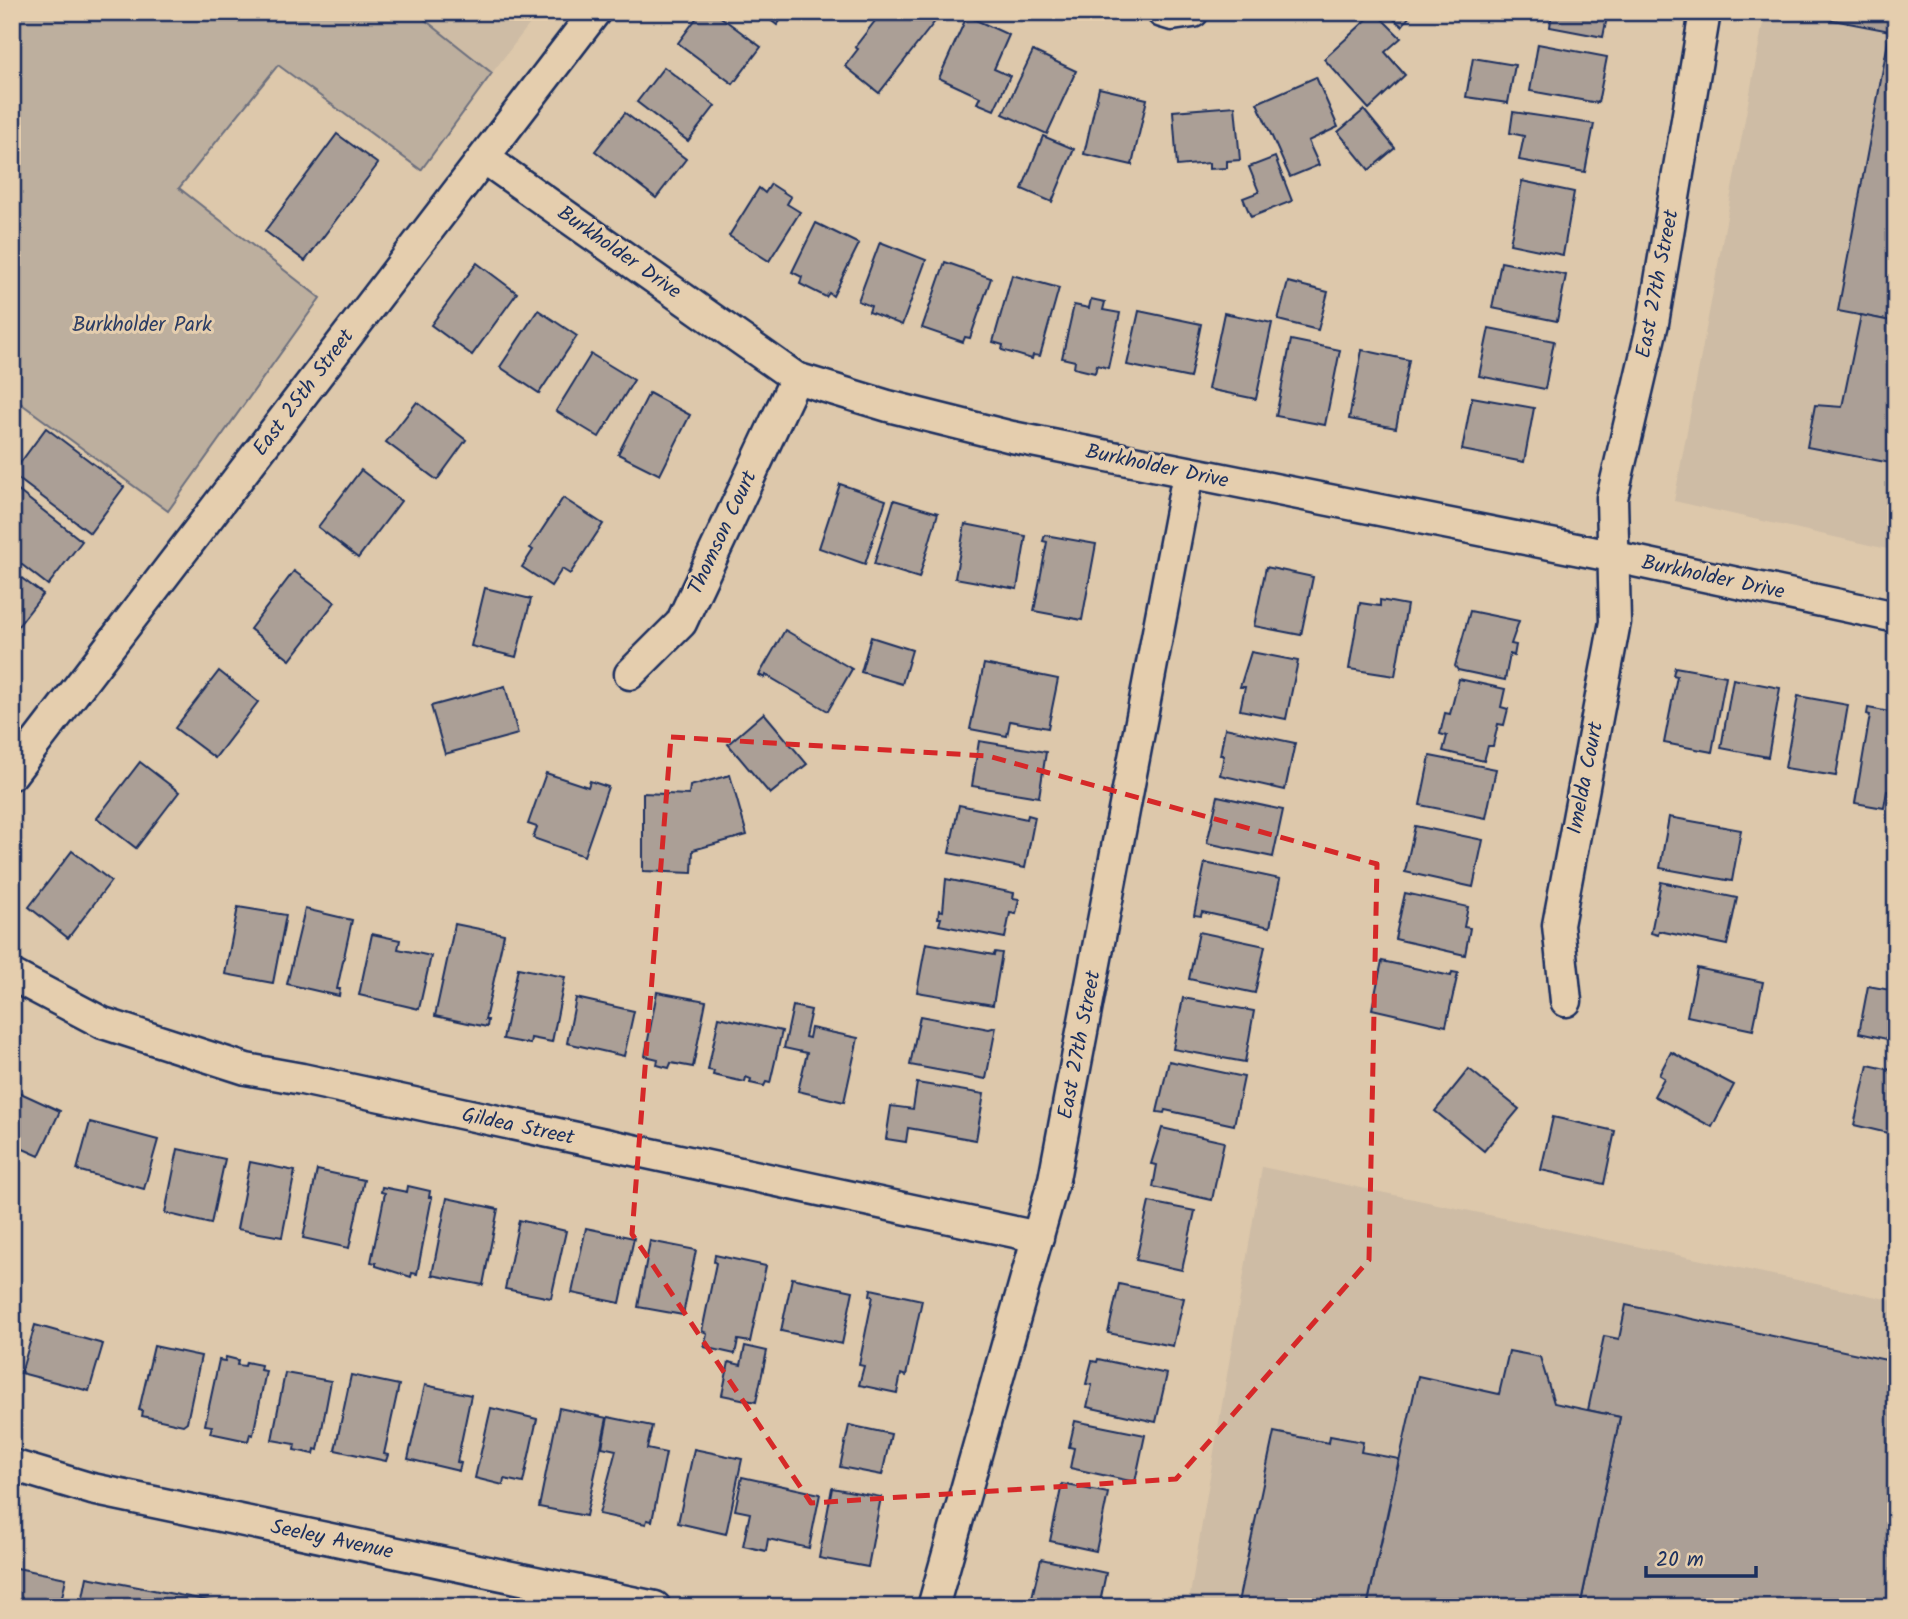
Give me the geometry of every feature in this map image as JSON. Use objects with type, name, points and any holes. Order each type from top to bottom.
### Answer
[{"type":"street","name":"East 25th Street","points":[[12,774],[595,12]]},
{"type":"street","points":[[1163,12],[1172,15],[1193,12]]},
{"type":"street","name":"East 27th Street","points":[[1611,556],[1612,498],[1653,323],[1705,12]]},
{"type":"street","name":"Burkholder Drive","points":[[484,158],[796,378],[887,407],[1012,437],[1611,556],[1896,617]]},
{"type":"street","name":"Thomson Court","points":[[630,674],[681,623],[796,378]]},
{"type":"street","name":"East 27th Street","points":[[933,1607],[1054,1179],[1188,474]]},
{"type":"street","name":"Imelda Court","points":[[1566,1001],[1558,925],[1615,622],[1611,556]]},
{"type":"street","name":"Gildea Street","points":[[12,975],[103,1023],[265,1074],[302,1079],[1038,1237]]},
{"type":"street","name":"Seeley Avenue","points":[[12,1465],[92,1489],[654,1607]]},
{"type":"highlighted area","points":[[671,737],[988,756],[1377,864],[1369,1260],[1176,1479],[811,1503],[632,1234]]},
{"type":"shaded area","points":[[415,12],[539,12],[492,73]]},
{"type":"shaded area","points":[[1765,12],[1896,12],[1896,551],[1674,501]]},
{"type":"shaded area","points":[[1262,1167],[1896,1301],[1896,1607],[1188,1607]]},
{"type":"green space","name":"Burkholder Park","points":[[12,12],[415,12],[492,73],[421,170],[278,65],[179,188],[320,298],[168,511],[12,397]]},
{"type":"building","points":[[701,12],[714,12],[761,47],[733,84],[678,43]]},
{"type":"building","points":[[760,12],[787,12],[777,25]]},
{"type":"building","points":[[882,12],[940,15],[879,93],[845,66],[858,49],[855,47]]},
{"type":"building","points":[[1375,12],[1401,38],[1385,52],[1405,75],[1369,109],[1324,59]]},
{"type":"building","points":[[1385,12],[1413,12],[1402,26]]},
{"type":"building","points":[[1552,12],[1608,12],[1603,37],[1550,27]]},
{"type":"building","points":[[1792,12],[1896,12],[1896,322],[1838,311],[1890,31]]},
{"type":"building","points":[[967,16],[1009,35],[994,69],[1010,76],[994,110],[977,103],[980,97],[939,78]]},
{"type":"building","points":[[1538,44],[1607,57],[1598,103],[1530,91]]},
{"type":"building","points":[[1033,51],[1076,71],[1047,134],[1003,114]]},
{"type":"building","points":[[1473,58],[1515,65],[1508,103],[1466,97]]},
{"type":"building","points":[[664,67],[715,106],[688,141],[637,102]]},
{"type":"building","points":[[1316,77],[1338,127],[1308,141],[1319,165],[1290,177],[1257,103]]},
{"type":"building","points":[[1099,88],[1147,99],[1132,165],[1084,154]]},
{"type":"building","points":[[1235,106],[1240,160],[1227,161],[1227,168],[1209,169],[1209,163],[1177,166],[1173,111]]},
{"type":"building","points":[[1364,110],[1395,148],[1369,170],[1338,132]]},
{"type":"building","points":[[1513,112],[1594,124],[1585,172],[1519,160],[1524,136],[1510,133]]},
{"type":"building","points":[[625,113],[686,159],[656,198],[595,151]]},
{"type":"building","points":[[337,134],[378,164],[305,261],[265,231]]},
{"type":"building","points":[[1043,136],[1074,149],[1052,202],[1022,189]]},
{"type":"building","points":[[1275,157],[1292,201],[1251,217],[1243,198],[1259,192],[1249,167]]},
{"type":"building","points":[[1522,181],[1574,192],[1563,255],[1510,244]]},
{"type":"building","points":[[771,184],[791,197],[787,204],[800,212],[769,261],[729,236],[759,188],[765,193]]},
{"type":"building","points":[[816,223],[859,244],[833,296],[829,293],[826,297],[800,284],[802,277],[792,272]]},
{"type":"building","points":[[880,242],[926,260],[902,325],[869,312],[871,306],[858,301]]},
{"type":"building","points":[[945,262],[991,278],[970,338],[965,337],[963,342],[922,328]]},
{"type":"building","points":[[1501,262],[1566,275],[1557,321],[1492,308]]},
{"type":"building","points":[[477,263],[517,293],[472,355],[431,325]]},
{"type":"building","points":[[1012,275],[1059,288],[1040,356],[1033,355],[1032,359],[1002,350],[1003,345],[993,342]]},
{"type":"building","points":[[1288,282],[1328,292],[1318,330],[1278,320]]},
{"type":"building","points":[[1091,299],[1105,302],[1103,310],[1120,313],[1108,368],[1097,365],[1095,373],[1074,368],[1075,361],[1062,358],[1074,305],[1089,308]]},
{"type":"building","points":[[538,310],[577,336],[539,393],[500,367]]},
{"type":"building","points":[[1139,311],[1201,324],[1190,378],[1127,365]]},
{"type":"building","points":[[1224,313],[1272,323],[1256,399],[1208,389]]},
{"type":"building","points":[[1861,315],[1896,322],[1896,464],[1807,447],[1815,405],[1842,407]]},
{"type":"building","points":[[1489,328],[1554,341],[1545,389],[1479,376]]},
{"type":"building","points":[[1291,340],[1340,350],[1325,425],[1276,416]]},
{"type":"building","points":[[1362,350],[1409,360],[1396,428],[1349,419]]},
{"type":"building","points":[[591,354],[634,380],[599,437],[556,411]]},
{"type":"building","points":[[649,393],[690,415],[660,475],[618,454]]},
{"type":"building","points":[[1472,397],[1534,408],[1524,462],[1462,450]]},
{"type":"building","points":[[417,402],[466,440],[437,480],[386,442]]},
{"type":"building","points":[[46,428],[124,487],[90,533],[12,474]]},
{"type":"building","points":[[361,470],[401,501],[358,558],[318,527]]},
{"type":"building","points":[[840,484],[886,500],[865,564],[819,548]]},
{"type":"building","points":[[12,486],[82,541],[48,585],[12,557]]},
{"type":"building","points":[[563,498],[603,524],[570,574],[562,569],[551,586],[522,567],[533,550],[530,548]]},
{"type":"building","points":[[894,500],[938,513],[919,578],[874,564]]},
{"type":"building","points":[[965,524],[1026,536],[1017,589],[955,578]]},
{"type":"building","points":[[1045,535],[1096,544],[1082,620],[1034,611],[1047,542],[1043,541]]},
{"type":"building","points":[[1266,567],[1313,577],[1301,635],[1254,626]]},
{"type":"building","points":[[12,571],[43,594],[12,634]]},
{"type":"building","points":[[294,571],[335,602],[290,660],[250,629]]},
{"type":"building","points":[[485,588],[531,599],[516,657],[471,646]]},
{"type":"building","points":[[1380,600],[1407,605],[1395,676],[1349,669],[1360,603],[1380,606]]},
{"type":"building","points":[[1470,611],[1519,621],[1511,644],[1516,645],[1514,656],[1510,654],[1505,680],[1458,670],[1455,666]]},
{"type":"building","points":[[785,630],[852,669],[828,711],[766,675],[765,678],[759,675]]},
{"type":"building","points":[[871,637],[912,650],[902,684],[861,672]]},
{"type":"building","points":[[1251,652],[1298,661],[1286,719],[1240,710],[1245,687],[1240,687]]},
{"type":"building","points":[[984,664],[1058,679],[1048,728],[1010,721],[1007,736],[970,729]]},
{"type":"building","points":[[1675,667],[1726,676],[1712,752],[1664,743],[1677,676],[1673,675]]},
{"type":"building","points":[[219,671],[258,702],[215,758],[175,728]]},
{"type":"building","points":[[1459,679],[1505,689],[1501,707],[1508,709],[1504,725],[1498,724],[1493,746],[1488,746],[1484,761],[1443,751],[1447,736],[1440,734],[1445,713],[1450,714]]},
{"type":"building","points":[[1733,679],[1780,688],[1768,757],[1721,748]]},
{"type":"building","points":[[505,686],[518,734],[445,754],[431,706]]},
{"type":"building","points":[[1798,696],[1848,705],[1836,776],[1785,768]]},
{"type":"building","points":[[1868,708],[1896,713],[1896,792],[1887,791],[1884,808],[1855,803],[1870,715],[1867,714]]},
{"type":"building","points":[[764,713],[807,764],[770,794],[728,744]]},
{"type":"building","points":[[1225,728],[1295,743],[1285,790],[1220,775],[1224,755],[1220,755]]},
{"type":"building","points":[[979,741],[1046,752],[1039,797],[972,786]]},
{"type":"building","points":[[1430,756],[1496,769],[1486,818],[1420,805]]},
{"type":"building","points":[[140,762],[179,792],[136,848],[97,818]]},
{"type":"building","points":[[546,773],[588,787],[590,781],[608,787],[584,856],[533,838],[537,827],[528,824]]},
{"type":"building","points":[[730,775],[747,835],[693,850],[692,873],[643,871],[643,793],[689,795],[690,786]]},
{"type":"building","points":[[1218,796],[1283,810],[1273,857],[1207,843]]},
{"type":"building","points":[[959,805],[1027,819],[1028,815],[1035,817],[1025,868],[949,853]]},
{"type":"building","points":[[1669,817],[1741,830],[1732,881],[1660,868]]},
{"type":"building","points":[[1415,826],[1483,840],[1473,887],[1405,872]]},
{"type":"building","points":[[72,851],[111,881],[68,938],[29,907]]},
{"type":"building","points":[[1205,863],[1280,879],[1270,927],[1202,912],[1201,916],[1194,915]]},
{"type":"building","points":[[946,879],[1014,893],[1013,898],[1019,899],[1016,914],[1010,913],[1005,938],[939,925],[939,910],[943,911]]},
{"type":"building","points":[[1661,882],[1737,898],[1727,945],[1659,931],[1658,935],[1651,933]]},
{"type":"building","points":[[1405,893],[1468,907],[1464,927],[1470,928],[1465,955],[1395,939]]},
{"type":"building","points":[[238,907],[286,915],[273,983],[225,974]]},
{"type":"building","points":[[305,909],[352,920],[337,989],[340,989],[339,996],[287,984]]},
{"type":"building","points":[[455,924],[504,934],[485,1020],[488,1020],[487,1027],[435,1016]]},
{"type":"building","points":[[1199,932],[1265,946],[1255,993],[1189,979]]},
{"type":"building","points":[[372,934],[400,940],[398,949],[431,956],[419,1009],[359,995]]},
{"type":"building","points":[[926,943],[994,955],[995,952],[1002,953],[993,1005],[917,992]]},
{"type":"building","points":[[1382,961],[1451,976],[1452,972],[1458,973],[1446,1026],[1372,1009]]},
{"type":"building","points":[[518,968],[565,977],[552,1042],[531,1038],[530,1044],[503,1039]]},
{"type":"building","points":[[1697,968],[1763,982],[1753,1030],[1687,1016]]},
{"type":"building","points":[[1868,986],[1896,991],[1896,1041],[1859,1033]]},
{"type":"building","points":[[657,992],[706,1001],[693,1067],[671,1063],[669,1068],[657,1065],[658,1059],[645,1056]]},
{"type":"building","points":[[576,998],[634,1011],[624,1056],[567,1043]]},
{"type":"building","points":[[1183,998],[1254,1011],[1245,1062],[1173,1049]]},
{"type":"building","points":[[793,1006],[811,1010],[805,1037],[809,1038],[811,1028],[858,1038],[844,1102],[798,1091],[807,1053],[784,1048]]},
{"type":"building","points":[[920,1016],[989,1029],[996,1027],[986,1079],[910,1065]]},
{"type":"building","points":[[719,1017],[782,1031],[770,1083],[766,1082],[764,1086],[750,1083],[751,1079],[746,1077],[745,1082],[713,1075],[714,1071],[708,1070]]},
{"type":"building","points":[[1671,1052],[1734,1085],[1712,1127],[1654,1096],[1664,1078],[1659,1075]]},
{"type":"building","points":[[1169,1061],[1244,1077],[1234,1125],[1165,1110],[1164,1113],[1157,1112]]},
{"type":"building","points":[[1868,1065],[1896,1071],[1896,1135],[1854,1125]]},
{"type":"building","points":[[1469,1069],[1519,1109],[1484,1151],[1435,1111]]},
{"type":"building","points":[[917,1083],[984,1094],[976,1140],[908,1128],[906,1142],[886,1139],[891,1106],[913,1109]]},
{"type":"building","points":[[12,1089],[60,1111],[39,1156],[12,1144]]},
{"type":"building","points":[[1553,1117],[1615,1131],[1604,1184],[1541,1170]]},
{"type":"building","points":[[90,1122],[158,1140],[144,1189],[77,1170]]},
{"type":"building","points":[[1162,1128],[1224,1142],[1212,1200],[1153,1187],[1157,1165],[1151,1164]]},
{"type":"building","points":[[178,1149],[225,1159],[211,1224],[165,1213]]},
{"type":"building","points":[[250,1162],[295,1171],[282,1237],[237,1229]]},
{"type":"building","points":[[317,1170],[364,1180],[349,1248],[303,1238]]},
{"type":"building","points":[[408,1186],[430,1191],[429,1197],[432,1197],[417,1274],[412,1273],[411,1277],[371,1262],[385,1193],[381,1192],[382,1187],[407,1192]]},
{"type":"building","points":[[447,1198],[498,1209],[483,1285],[432,1275]]},
{"type":"building","points":[[1149,1202],[1195,1211],[1182,1270],[1136,1260]]},
{"type":"building","points":[[519,1220],[566,1231],[551,1298],[505,1289]]},
{"type":"building","points":[[586,1228],[634,1238],[620,1303],[572,1293]]},
{"type":"building","points":[[650,1241],[696,1250],[683,1315],[638,1307]]},
{"type":"building","points":[[715,1255],[766,1266],[750,1342],[738,1340],[735,1354],[704,1347],[707,1333],[702,1331],[716,1263]]},
{"type":"building","points":[[792,1278],[853,1291],[842,1344],[781,1331]]},
{"type":"building","points":[[1119,1284],[1184,1298],[1173,1346],[1108,1333]]},
{"type":"building","points":[[871,1289],[922,1300],[906,1376],[901,1374],[897,1393],[859,1385],[864,1366],[859,1365],[873,1296],[870,1295]]},
{"type":"building","points":[[1626,1305],[1896,1362],[1896,1607],[1580,1607],[1620,1417],[1588,1410],[1604,1336],[1619,1339]]},
{"type":"building","points":[[35,1325],[103,1344],[89,1391],[21,1373]]},
{"type":"building","points":[[154,1346],[201,1356],[187,1422],[183,1425],[142,1416],[143,1411],[139,1410]]},
{"type":"building","points":[[745,1346],[767,1351],[756,1402],[722,1395],[729,1362],[741,1365]]},
{"type":"building","points":[[1509,1351],[1540,1357],[1554,1403],[1620,1417],[1580,1607],[1367,1607],[1418,1376],[1499,1394]]},
{"type":"building","points":[[226,1357],[238,1360],[237,1365],[245,1366],[246,1362],[261,1365],[260,1370],[266,1371],[253,1435],[250,1434],[248,1441],[210,1433],[212,1426],[205,1425],[219,1360],[225,1361]]},
{"type":"building","points":[[1098,1359],[1167,1374],[1156,1422],[1087,1407],[1092,1385],[1086,1384],[1092,1361],[1097,1362]]},
{"type":"building","points":[[285,1373],[331,1381],[318,1450],[315,1449],[314,1454],[294,1450],[295,1444],[272,1440]]},
{"type":"building","points":[[351,1375],[399,1385],[384,1454],[388,1455],[386,1461],[335,1450]]},
{"type":"building","points":[[425,1385],[471,1395],[457,1462],[461,1463],[459,1471],[408,1459]]},
{"type":"building","points":[[491,1408],[537,1419],[523,1483],[504,1479],[503,1485],[475,1478]]},
{"type":"building","points":[[559,1408],[607,1418],[586,1516],[539,1507]]},
{"type":"building","points":[[608,1417],[652,1426],[647,1449],[666,1453],[652,1521],[647,1520],[646,1524],[599,1514],[616,1450],[602,1447]]},
{"type":"building","points":[[1075,1421],[1145,1435],[1135,1482],[1070,1468],[1074,1448],[1069,1447]]},
{"type":"building","points":[[849,1425],[891,1434],[882,1475],[840,1467]]},
{"type":"building","points":[[1274,1432],[1329,1443],[1330,1436],[1363,1442],[1361,1452],[1399,1459],[1367,1607],[1237,1607]]},
{"type":"building","points":[[694,1449],[742,1459],[726,1534],[678,1523]]},
{"type":"building","points":[[742,1477],[820,1494],[809,1548],[768,1539],[766,1551],[743,1546],[750,1513],[735,1510]]},
{"type":"building","points":[[1062,1484],[1108,1493],[1096,1551],[1050,1541]]},
{"type":"building","points":[[832,1488],[881,1497],[868,1567],[819,1558]]},
{"type":"building","points":[[1041,1559],[1106,1573],[1099,1607],[1030,1606]]},
{"type":"building","points":[[12,1567],[66,1578],[60,1607],[12,1607]]},
{"type":"building","points":[[87,1577],[240,1607],[81,1607]]}]
